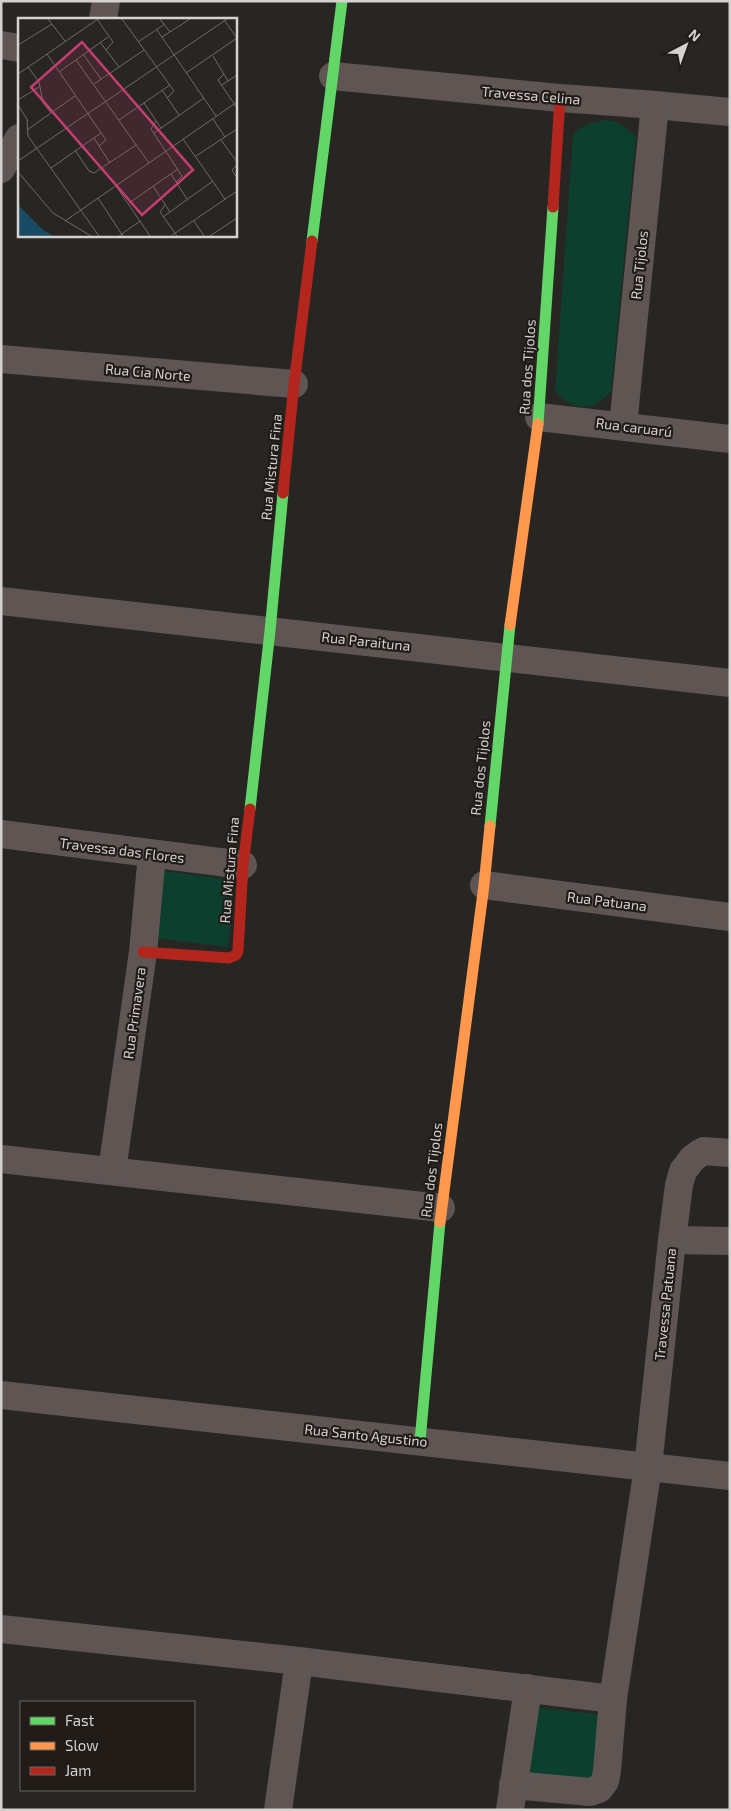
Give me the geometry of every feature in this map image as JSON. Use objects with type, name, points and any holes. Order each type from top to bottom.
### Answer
[{"type":"street","points":[[103,18],[106,1]]},
{"type":"street","name":"Rua Mistura Fina","points":[[143,952],[229,958],[236,955],[238,951],[242,865],[270,631],[294,384],[342,1]]},
{"type":"street","points":[[1,45],[18,48]]},
{"type":"street","name":"Travessa Celina","points":[[333,76],[730,112]]},
{"type":"street","name":"Rua dos Tijolos","points":[[420,1441],[441,1208],[484,885],[506,657],[539,417],[560,98]]},
{"type":"street","name":"Rua Tijolos","points":[[622,426],[655,105]]},
{"type":"street","points":[[1,169],[18,140]]},
{"type":"street","name":"Rua Cia Norte","points":[[1,359],[294,384]]},
{"type":"street","name":"Rua caruarú","points":[[539,417],[730,439]]},
{"type":"street","name":"Rua Paraituna","points":[[1,600],[730,683]]},
{"type":"street","name":"Travessa das Flores","points":[[1,834],[242,865]]},
{"type":"street","name":"Rua Primavera","points":[[112,1171],[143,952],[152,854]]},
{"type":"street","name":"Rua Patuana","points":[[484,885],[730,917]]},
{"type":"street","name":"Travessa Patuana","points":[[512,1797],[590,1792],[599,1789],[605,1781],[613,1699],[648,1467],[679,1185],[683,1171],[692,1160],[717,1152]]},
{"type":"street","points":[[1,1159],[441,1208]]},
{"type":"street","points":[[672,1240],[730,1241]]},
{"type":"street","name":"Rua Santo Agustino","points":[[1,1395],[730,1476]]},
{"type":"street","points":[[1,1629],[299,1661],[613,1699]]},
{"type":"street","points":[[278,1810],[299,1661]]},
{"type":"street","points":[[512,1797],[528,1688]]},
{"type":"green space","points":[[605,120],[622,125],[636,137],[611,391],[597,403],[583,407],[569,403],[555,391],[573,135],[588,124]]},
{"type":"green space","points":[[162,871],[235,880],[228,947],[155,938]]},
{"type":"green space","points":[[532,1707],[605,1715],[598,1782],[525,1774]]},
{"type":"traffic: fast","points":[[312,241],[342,1]]},
{"type":"traffic: fast","points":[[538,424],[553,207]]},
{"type":"traffic: fast","points":[[250,809],[283,493]]},
{"type":"traffic: fast","points":[[490,826],[510,625]]},
{"type":"traffic: fast","points":[[420,1441],[440,1222]]},
{"type":"traffic: slow","points":[[510,625],[538,424]]},
{"type":"traffic: slow","points":[[440,1222],[490,826]]},
{"type":"traffic: jam","points":[[553,207],[560,98]]},
{"type":"traffic: jam","points":[[283,493],[294,384],[312,241]]},
{"type":"traffic: jam","points":[[143,952],[229,958],[236,955],[238,951],[243,865],[250,809]]}]
